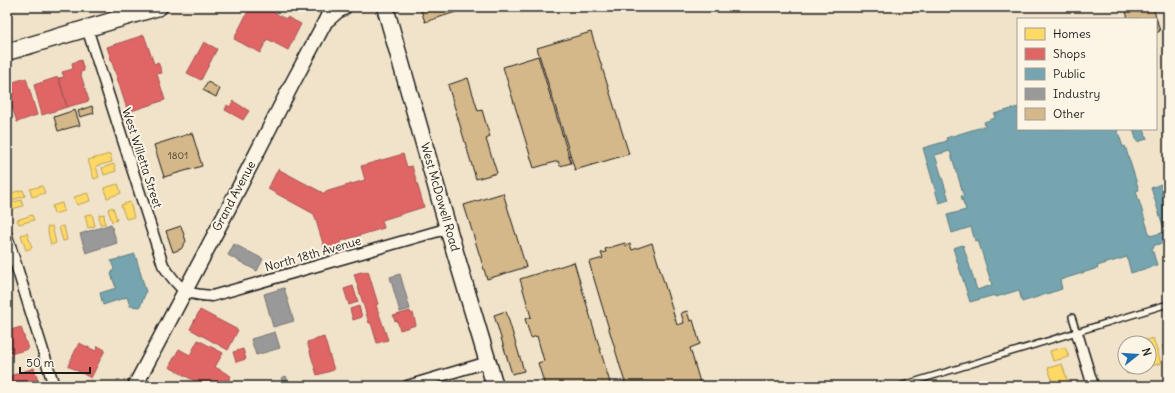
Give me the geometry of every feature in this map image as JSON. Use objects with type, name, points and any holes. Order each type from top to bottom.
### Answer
[{"type":"main road","points":[[7,52],[159,7]]},
{"type":"main road","points":[[331,12],[344,7]]},
{"type":"main road","points":[[375,7],[386,12]]},
{"type":"main road","name":"Grand Avenue","points":[[135,386],[331,12]]},
{"type":"main road","name":"West McDowell Road","points":[[386,12],[448,228],[496,386]]},
{"type":"street","name":"West Willetta Street","points":[[87,28],[163,265],[184,290]]},
{"type":"street","name":"North 18th Avenue","points":[[184,290],[198,295],[212,296],[448,228]]},
{"type":"street","points":[[7,236],[54,386]]},
{"type":"street","points":[[1077,333],[1093,386]]},
{"type":"street","points":[[408,386],[488,362]]},
{"type":"lane","points":[[900,386],[1168,304]]},
{"type":"lane","points":[[1072,317],[1077,333]]},
{"type":"building: Homes","points":[[110,154],[112,162],[96,166],[99,177],[94,179],[88,160]]},
{"type":"building: Homes","points":[[114,164],[116,171],[104,175],[102,168]]},
{"type":"building: Homes","points":[[118,184],[121,193],[107,198],[104,188]]},
{"type":"building: Homes","points":[[42,186],[45,193],[32,197],[30,189]]},
{"type":"building: Homes","points":[[23,190],[25,196],[9,201],[7,194]]},
{"type":"building: Homes","points":[[88,193],[90,201],[77,205],[74,197]]},
{"type":"building: Homes","points":[[21,200],[23,206],[12,209],[10,203]]},
{"type":"building: Homes","points":[[130,202],[134,217],[126,219],[121,205]]},
{"type":"building: Homes","points":[[62,203],[64,211],[54,214],[52,206]]},
{"type":"building: Homes","points":[[113,207],[117,220],[112,222],[108,209]]},
{"type":"building: Homes","points":[[92,214],[95,226],[88,228],[85,215]]},
{"type":"building: Homes","points":[[104,214],[105,224],[100,224],[99,215]]},
{"type":"building: Homes","points":[[32,215],[34,220],[19,224],[17,220]]},
{"type":"building: Homes","points":[[52,226],[56,243],[51,245],[47,227]]},
{"type":"building: Homes","points":[[64,226],[67,240],[63,241],[59,227]]},
{"type":"building: Homes","points":[[27,233],[32,248],[26,250],[21,235]]},
{"type":"building: Homes","points":[[1168,344],[1168,362],[1167,362],[1162,346]]},
{"type":"building: Homes","points":[[1065,347],[1069,357],[1053,361],[1050,351]]},
{"type":"building: Homes","points":[[1157,350],[1161,363],[1157,364]]},
{"type":"building: Homes","points":[[1062,364],[1069,386],[1054,386],[1048,368]]},
{"type":"building: Shops","points":[[250,7],[264,7],[286,19],[287,17],[301,24],[288,50],[267,39],[260,53],[234,39]]},
{"type":"building: Shops","points":[[144,35],[154,64],[158,62],[162,73],[157,74],[165,100],[128,112],[107,47]]},
{"type":"building: Shops","points":[[204,42],[217,49],[201,80],[187,73]]},
{"type":"building: Shops","points":[[81,60],[84,71],[80,72],[89,101],[67,107],[59,78],[64,77],[62,72],[73,69],[72,63]]},
{"type":"building: Shops","points":[[58,77],[67,107],[42,115],[34,85]]},
{"type":"building: Shops","points":[[26,78],[37,115],[17,122],[7,91],[7,84]]},
{"type":"building: Shops","points":[[233,101],[249,111],[243,120],[225,110],[227,105],[230,107]]},
{"type":"building: Shops","points":[[403,154],[407,167],[412,166],[424,207],[382,220],[384,228],[341,241],[342,245],[325,250],[314,214],[268,189],[278,169],[325,194],[325,192],[365,180],[361,166]]},
{"type":"building: Shops","points":[[368,271],[378,304],[376,305],[388,340],[377,343],[371,323],[369,323],[354,274]]},
{"type":"building: Shops","points":[[353,286],[358,302],[349,305],[344,289]]},
{"type":"building: Shops","points":[[359,306],[362,317],[353,320],[350,309]]},
{"type":"building: Shops","points":[[200,310],[238,330],[228,350],[190,329]]},
{"type":"building: Shops","points":[[410,311],[411,314],[413,313],[416,325],[400,330],[397,320],[395,321],[393,316]]},
{"type":"building: Shops","points":[[21,327],[28,349],[7,355],[7,331]]},
{"type":"building: Shops","points":[[324,337],[334,370],[317,375],[307,342]]},
{"type":"building: Shops","points":[[198,340],[223,353],[215,367],[231,376],[225,386],[204,386],[169,367],[179,349],[190,355]]},
{"type":"building: Shops","points":[[79,343],[96,351],[98,346],[105,350],[91,378],[68,366]]},
{"type":"building: Shops","points":[[243,349],[246,359],[236,362],[233,352]]},
{"type":"building: Shops","points":[[34,368],[40,386],[7,386],[7,377]]},
{"type":"building: Public","points":[[1017,107],[1017,130],[1117,130],[1123,147],[1125,146],[1139,190],[1136,191],[1150,236],[1165,232],[1151,188],[1161,184],[1168,208],[1168,241],[1153,246],[1154,248],[1152,249],[1157,265],[1131,273],[1127,257],[1097,266],[1098,268],[1060,280],[1062,289],[1022,302],[1019,290],[996,297],[995,295],[970,302],[953,248],[963,245],[977,290],[992,285],[978,240],[975,241],[971,227],[952,233],[947,215],[966,210],[961,196],[964,196],[950,151],[935,155],[949,200],[939,203],[923,148],[947,141],[946,138],[985,126],[984,122],[995,118],[994,114]]},
{"type":"building: Public","points":[[1133,130],[1144,130],[1147,139],[1137,142]]},
{"type":"building: Public","points":[[135,254],[146,292],[140,307],[130,306],[127,297],[103,305],[100,293],[116,288],[111,274],[114,269],[111,261]]},
{"type":"building: Industry","points":[[111,224],[117,243],[86,253],[80,234]]},
{"type":"building: Industry","points":[[234,244],[263,259],[257,271],[228,255]]},
{"type":"building: Industry","points":[[400,274],[410,309],[400,312],[390,277]]},
{"type":"building: Industry","points":[[284,288],[294,321],[273,327],[264,294]]},
{"type":"building: Industry","points":[[275,332],[280,348],[256,355],[251,339]]},
{"type":"building: Industry","points":[[286,376],[290,386],[284,386],[281,378]]},
{"type":"building: Other","points":[[420,7],[457,7],[459,11],[425,22]]},
{"type":"building: Other","points":[[1125,7],[1153,7],[1156,18],[1128,18]]},
{"type":"building: Other","points":[[1157,21],[1160,31],[1157,32]]},
{"type":"building: Other","points":[[591,32],[629,154],[575,170],[537,48]]},
{"type":"building: Other","points":[[538,56],[571,163],[560,166],[558,161],[534,168],[503,67]]},
{"type":"building: Other","points":[[468,78],[478,111],[482,110],[490,137],[486,139],[497,173],[476,179],[448,85]]},
{"type":"building: Other","points":[[208,82],[220,89],[216,97],[203,90]]},
{"type":"building: Other","points":[[92,106],[94,113],[80,117],[78,111]]},
{"type":"building: Other","points":[[75,110],[80,125],[58,131],[54,117]]},
{"type":"building: Other","points":[[192,133],[202,166],[164,177],[154,145]]},
{"type":"building: Other","points":[[503,193],[526,267],[487,279],[464,205]]},
{"type":"building: Other","points":[[181,226],[186,241],[181,249],[173,252],[166,231]]},
{"type":"building: Other","points":[[625,243],[626,246],[630,244],[632,250],[652,243],[677,325],[684,323],[681,313],[687,311],[690,321],[693,320],[700,344],[690,348],[701,386],[626,386],[589,262],[603,258],[601,253],[606,252],[605,249]]},
{"type":"building: Other","points":[[574,262],[611,386],[545,386],[538,363],[544,361],[537,336],[531,338],[525,319],[531,317],[520,279]]},
{"type":"building: Other","points":[[506,311],[524,371],[512,374],[494,315]]}]
